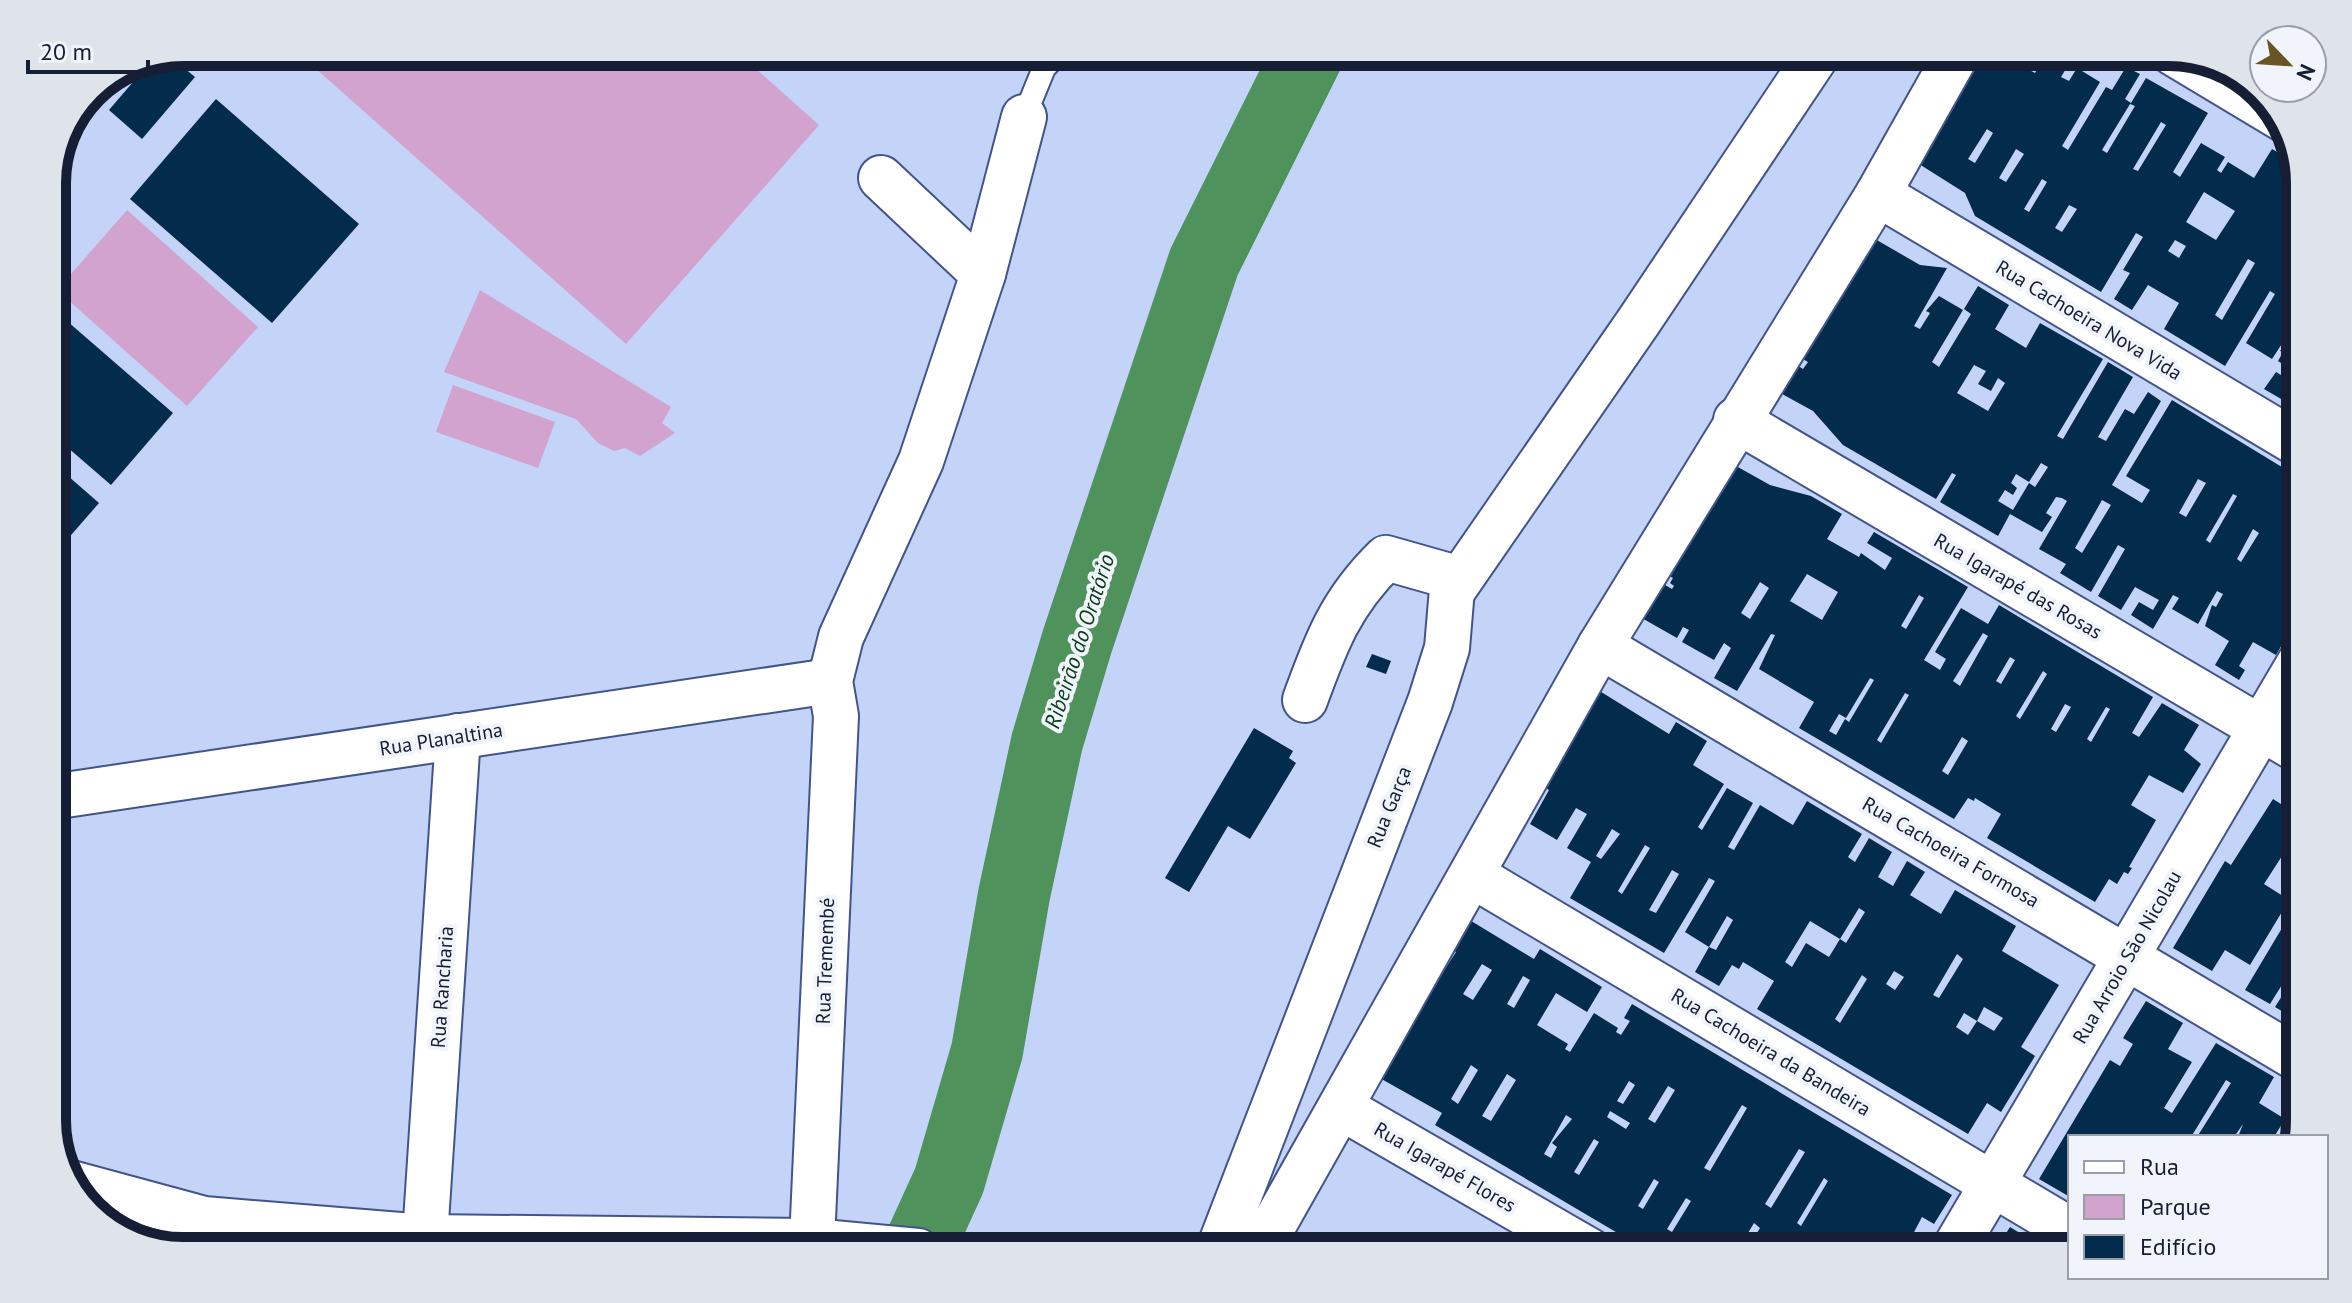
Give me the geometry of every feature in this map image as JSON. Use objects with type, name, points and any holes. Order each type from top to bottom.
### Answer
[{"type":"street","points":[[1453,590],[1809,66]]},
{"type":"street","points":[[1267,1237],[1600,646],[1736,420],[1878,194],[1950,66]]},
{"type":"street","points":[[2203,71],[2250,100]]},
{"type":"street","points":[[830,681],[841,637],[921,461],[983,274],[1024,117]]},
{"type":"street","points":[[881,178],[983,274]]},
{"type":"street","name":"Rua Cachoeira Nova Vida","points":[[1878,194],[2286,437]]},
{"type":"street","name":"Rua Igarapé das Rosas","points":[[1736,420],[2286,743]]},
{"type":"street","points":[[1305,700],[1331,629],[1359,585],[1386,558],[1453,577],[1453,590]]},
{"type":"street","name":"Rua Garça","points":[[1223,1237],[1430,702],[1447,648],[1453,590]]},
{"type":"street","name":"Rua Cachoeira Formosa","points":[[1600,646],[2286,1051]]},
{"type":"street","name":"Rua Planaltina","points":[[66,795],[830,681]]},
{"type":"street","name":"Rua Tremembé","points":[[812,1237],[836,716],[830,681]]},
{"type":"street","name":"Rua Arroio São Nicolau","points":[[1961,1237],[2286,685]]},
{"type":"street","name":"Rua Rancharia","points":[[425,1237],[458,736]]},
{"type":"street","name":"Rua Cachoeira da Bandeira","points":[[1472,875],[2068,1229]]},
{"type":"street","name":"Rua Igarapé Flores","points":[[1342,1108],[1566,1237]]},
{"type":"street","points":[[91,1192],[204,1219],[425,1237]]},
{"type":"lane","points":[[1024,117],[1046,66]]},
{"type":"green space","points":[[313,66],[753,66],[819,125],[626,344]]},
{"type":"green space","points":[[127,210],[258,327],[187,406],[66,298],[66,280]]},
{"type":"green space","points":[[480,290],[671,407],[662,423],[675,433],[640,456],[625,448],[614,451],[598,443],[576,419],[444,372]]},
{"type":"green space","points":[[453,385],[555,422],[538,468],[436,432]]},
{"type":"building","points":[[182,66],[195,77],[142,139],[109,110],[139,75],[160,68]]},
{"type":"building","points":[[1965,66],[2025,66],[2035,73],[2039,66],[2068,66],[2061,77],[2069,81],[2077,68],[2100,82],[2062,146],[2068,150],[2106,87],[2112,90],[2126,67],[2140,74],[2125,99],[2131,103],[2146,78],[2208,113],[2173,172],[2180,177],[2201,143],[2225,157],[2217,170],[2221,173],[2228,162],[2254,178],[2272,149],[2283,155],[2286,175],[2286,194],[2282,201],[2286,204],[2286,338],[2272,359],[2246,343],[2275,294],[2270,291],[2225,366],[2164,329],[2179,303],[2148,285],[2132,310],[2114,299],[2130,273],[2123,270],[2143,237],[2136,233],[2101,292],[1975,216],[1965,193],[1908,157]],"holes":[[[2130,104],[2135,106],[2107,153],[2102,150]],[[2161,122],[2166,125],[2138,171],[2133,169]],[[1987,129],[1993,133],[1975,163],[1968,159]],[[2016,149],[2024,154],[2006,182],[1999,178]],[[2042,179],[2047,182],[2029,212],[2024,209]],[[2204,192],[2235,211],[2216,240],[2186,222]],[[2069,205],[2077,209],[2062,232],[2055,228]],[[2175,240],[2186,246],[2179,258],[2168,251]],[[2248,259],[2255,263],[2222,320],[2215,315]]]},
{"type":"building","points":[[216,99],[359,224],[272,323],[130,199]]},
{"type":"building","points":[[1875,239],[1920,265],[1947,268],[1914,326],[1920,329],[1930,313],[1926,311],[1939,296],[1963,310],[1932,362],[1939,367],[1971,314],[1964,309],[1978,286],[2009,305],[1995,329],[2026,348],[2040,323],[2103,359],[2057,436],[2063,439],[2108,362],[2133,377],[2098,437],[2106,441],[2125,409],[2134,414],[2148,392],[2161,401],[2112,485],[2142,503],[2150,490],[2126,476],[2172,400],[2286,469],[2286,638],[2276,655],[2253,642],[2239,666],[2245,670],[2239,680],[2215,665],[2229,641],[2205,626],[2212,605],[2216,607],[2223,594],[2217,591],[2198,624],[2172,609],[2179,598],[2173,595],[2153,629],[2131,615],[2139,602],[2153,610],[2159,600],[2135,587],[2121,610],[2098,596],[2125,549],[2118,545],[2091,592],[2060,573],[2066,564],[2039,549],[2067,501],[2062,498],[2056,497],[2046,513],[2052,517],[2042,532],[2010,514],[1998,536],[1940,502],[1956,475],[1952,473],[1936,499],[1843,445],[1813,411],[1775,390],[1792,362],[1803,369],[1808,362],[1796,355]],"holes":[[[1974,365],[1986,371],[1978,384],[1991,391],[1998,378],[2005,383],[1988,411],[1957,393]],[[2041,463],[2048,467],[2035,487],[2029,483],[2013,510],[1998,501],[2005,490],[2013,495],[2017,488],[2011,483],[2016,474],[2029,482]],[[2198,479],[2206,483],[2186,517],[2179,513]],[[2233,494],[2237,496],[2210,543],[2206,540]],[[2102,500],[2111,505],[2082,553],[2075,548]],[[2253,529],[2259,533],[2241,562],[2237,559]]]},
{"type":"building","points":[[66,320],[173,413],[111,485],[66,446]]},
{"type":"building","points":[[2286,342],[2286,366],[2278,361],[2283,352],[2280,351]]},
{"type":"building","points":[[2286,368],[2286,402],[2264,389],[2276,372],[2281,375]]},
{"type":"building","points":[[1720,457],[1770,485],[1811,496],[1842,514],[1827,539],[1859,557],[1861,553],[1885,570],[1892,558],[1867,543],[1874,532],[1968,587],[1924,660],[1940,670],[1946,659],[1935,652],[1961,608],[1988,624],[1999,605],[2153,697],[2132,733],[2139,737],[2162,703],[2199,725],[2184,750],[2201,764],[2183,793],[2149,775],[2131,805],[2156,820],[2128,874],[2124,872],[2117,884],[2109,879],[2095,902],[1987,838],[2001,814],[1975,798],[1974,801],[1968,798],[1954,819],[1799,728],[1814,702],[1759,669],[1775,635],[1771,634],[1737,691],[1714,678],[1731,648],[1724,643],[1714,660],[1682,642],[1689,630],[1683,627],[1677,638],[1640,617],[1650,572],[1667,582],[1665,585],[1672,589],[1674,586],[1670,583],[1673,578],[1666,574]],"holes":[[[1807,574],[1838,592],[1822,620],[1790,601]],[[1760,582],[1769,588],[1750,619],[1741,613]],[[1919,595],[1924,598],[1906,629],[1901,626]],[[1983,633],[1988,636],[1960,686],[1953,681]],[[2010,657],[2015,660],[2001,684],[1996,681]],[[2043,671],[2047,674],[2020,719],[2016,716]],[[1870,678],[1874,680],[1849,722],[1845,719],[1836,735],[1829,731],[1839,714],[1846,718]],[[1905,693],[1909,695],[1881,743],[1877,740]],[[2065,704],[2071,707],[2056,732],[2051,729]],[[2106,707],[2110,709],[2091,742],[2087,739]],[[1962,737],[1968,741],[1948,775],[1942,771]]]},
{"type":"building","points":[[66,474],[99,503],[66,541]]},
{"type":"building","points":[[1372,654],[1391,661],[1386,674],[1366,667]]},
{"type":"building","points":[[1598,690],[1669,734],[1676,722],[1707,741],[1693,765],[1724,784],[1698,827],[1702,830],[1727,788],[1753,803],[1728,847],[1734,850],[1760,805],[1793,825],[1807,801],[1862,834],[1848,857],[1855,862],[1869,838],[1892,852],[1878,877],[1893,886],[1907,861],[1925,872],[1910,895],[1941,914],[1955,890],[2016,926],[2002,951],[2059,985],[2021,1047],[2035,1056],[2001,1112],[1987,1103],[1968,1134],[1757,1009],[1774,981],[1743,962],[1739,969],[1732,965],[1719,986],[1695,972],[1709,947],[1685,932],[1715,881],[1709,878],[1664,953],[1570,898],[1591,862],[1567,848],[1587,814],[1576,808],[1557,840],[1530,824],[1549,790],[1540,785]],"holes":[[[1612,829],[1620,834],[1601,859],[1596,856]],[[1645,845],[1650,848],[1622,894],[1618,891]],[[1672,870],[1679,874],[1656,913],[1649,910]],[[1859,908],[1865,912],[1846,943],[1840,939]],[[1727,916],[1733,920],[1716,950],[1709,947]],[[1810,921],[1840,939],[1829,957],[1806,943],[1792,967],[1785,962]],[[1957,954],[1963,959],[1939,998],[1933,995]],[[1894,971],[1904,977],[1895,990],[1886,984]],[[1862,975],[1867,979],[1840,1023],[1835,1019]],[[1984,1007],[2003,1018],[1994,1031],[1977,1021]],[[1964,1013],[1977,1021],[1968,1035],[1956,1027]]]},
{"type":"building","points":[[1254,728],[1293,751],[1289,758],[1296,763],[1250,839],[1228,826],[1189,892],[1165,878]]},
{"type":"building","points":[[2273,799],[2286,807],[2286,858],[2282,856],[2264,884],[2286,898],[2286,905],[2250,965],[2225,950],[2212,971],[2173,948],[2225,861],[2231,865]]},
{"type":"building","points":[[1463,916],[1534,959],[1540,949],[1602,987],[1587,1012],[1556,993],[1537,1025],[1568,1044],[1565,1049],[1570,1052],[1594,1013],[1618,1028],[1616,1032],[1621,1035],[1630,1021],[1624,1018],[1632,1004],[1952,1195],[1934,1224],[1922,1217],[1911,1237],[1755,1237],[1760,1228],[1754,1223],[1746,1237],[1624,1237],[1435,1125],[1442,1113],[1369,1072],[1428,973],[1438,980],[1456,952],[1445,945]],"holes":[[[1482,964],[1492,970],[1473,1000],[1463,994]],[[1523,976],[1530,980],[1514,1008],[1507,1004]],[[1471,1065],[1478,1070],[1458,1104],[1451,1099]],[[1507,1074],[1516,1080],[1491,1121],[1482,1116]],[[1629,1081],[1635,1085],[1623,1104],[1617,1101]],[[1668,1086],[1675,1090],[1655,1123],[1648,1119]],[[1742,1105],[1747,1108],[1710,1171],[1704,1168]],[[1610,1111],[1630,1123],[1626,1129],[1607,1117]],[[1566,1115],[1572,1119],[1552,1143],[1557,1147],[1551,1158],[1544,1154]],[[1594,1139],[1599,1142],[1579,1175],[1574,1172]],[[1799,1149],[1805,1152],[1771,1208],[1765,1204]],[[1824,1178],[1828,1181],[1801,1226],[1797,1223]],[[1654,1179],[1659,1182],[1643,1209],[1638,1206]],[[1686,1198],[1691,1201],[1672,1232],[1667,1229]]]},
{"type":"building","points":[[2286,921],[2286,978],[2270,1004],[2245,990]]},
{"type":"building","points":[[2286,989],[2286,1014],[2275,1007]]},
{"type":"building","points":[[2146,1001],[2183,1023],[2168,1049],[2192,1062],[2164,1108],[2172,1113],[2216,1043],[2274,1077],[2259,1103],[2285,1119],[2275,1135],[2239,1135],[2243,1124],[2235,1135],[2198,1135],[2231,1083],[2226,1080],[2192,1135],[2068,1135],[2068,1196],[2039,1179],[2110,1060],[2120,1066],[2133,1044],[2123,1038]]},
{"type":"building","points":[[2010,1227],[2026,1237],[2004,1237]]},
{"type":"waterway","name":"Ribeirão do Oratório","points":[[923,1237],[949,1181],[987,1051],[1014,895],[1047,742],[1077,642],[1204,262],[1302,66]]}]
